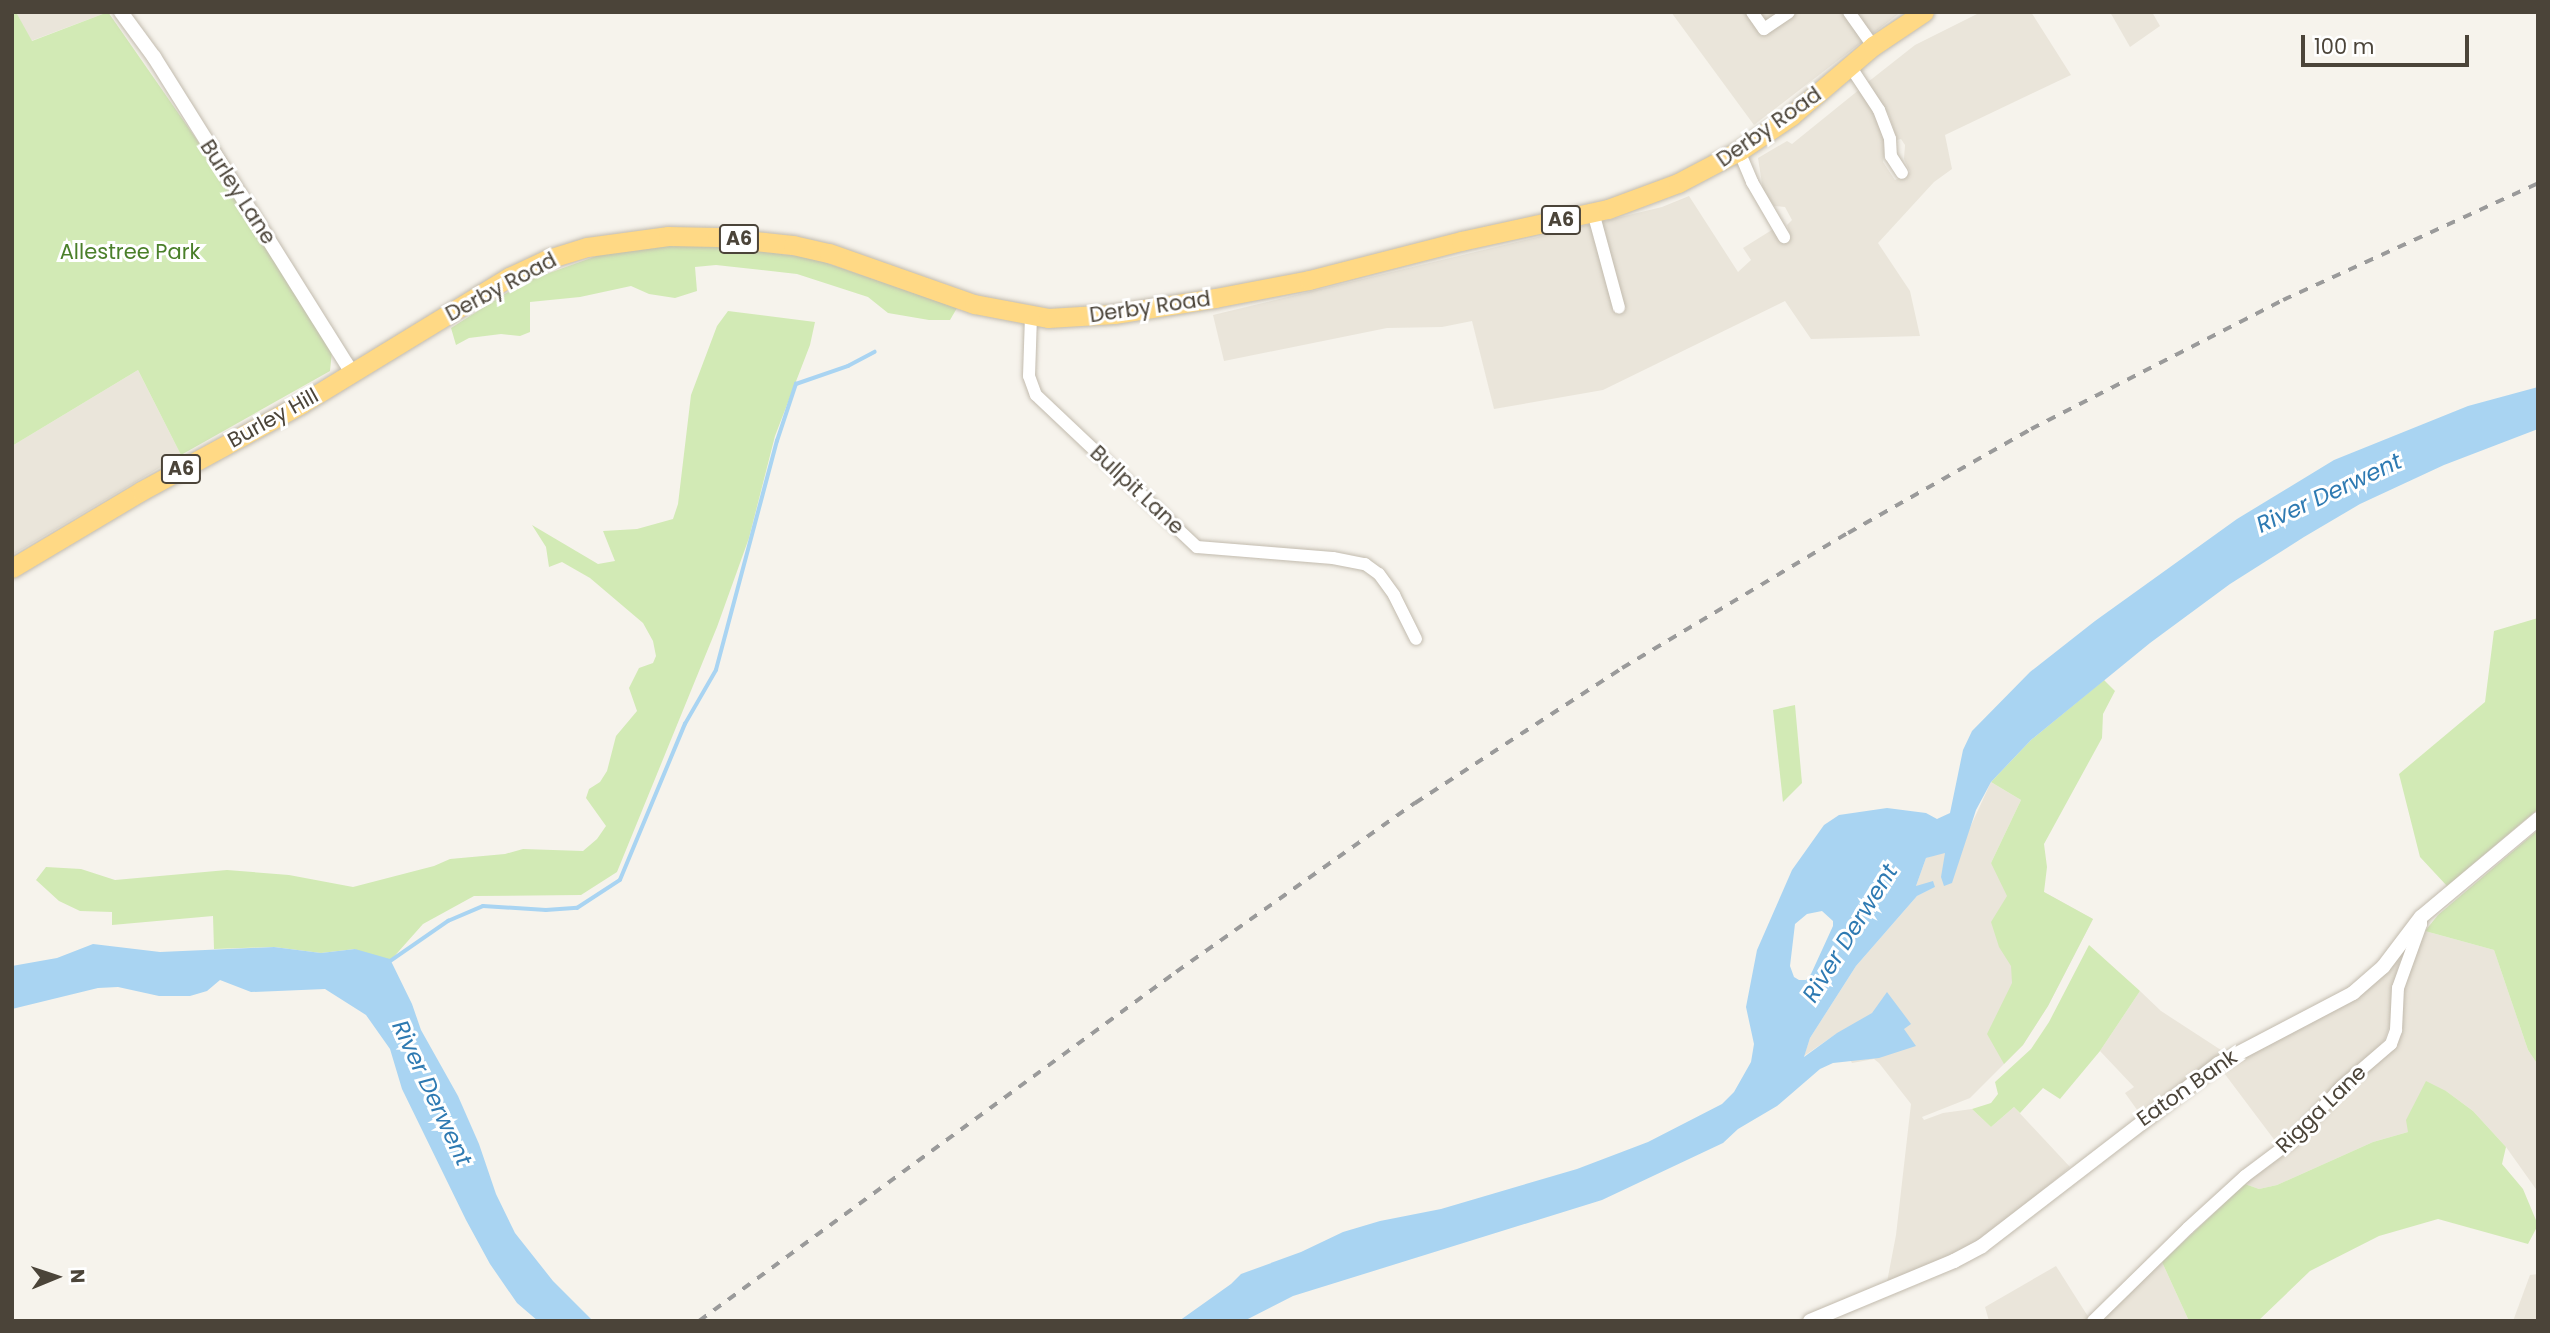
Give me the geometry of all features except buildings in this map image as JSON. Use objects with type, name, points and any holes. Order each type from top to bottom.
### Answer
[{"type":"highway","name":"Derby Road","points":[[352,373],[527,268],[587,247],[647,237],[717,237],[811,248],[941,293],[1031,316],[1088,317],[1215,298],[1309,280],[1461,241],[1593,212],[1678,183],[1740,151],[1795,113],[1873,46],[1924,12]]},
{"type":"highway","name":"Burley Hill","points":[[12,568],[141,491],[352,373]]},
{"type":"street","name":"Burley Lane","points":[[121,12],[167,78],[352,373]]},
{"type":"street","points":[[1752,12],[1764,29],[1789,12]]},
{"type":"street","points":[[1849,12],[1873,46]]},
{"type":"street","points":[[1850,66],[1879,110],[1890,139],[1891,156],[1902,173]]},
{"type":"street","points":[[1740,151],[1752,182],[1784,237]]},
{"type":"street","points":[[1593,212],[1619,308]]},
{"type":"street","name":"Bullpit Lane","points":[[1031,316],[1029,376],[1036,395],[1197,547],[1333,558],[1365,564],[1379,575],[1394,595],[1416,639]]},
{"type":"street","name":"Eaton Bank","points":[[1810,1321],[1954,1261],[1982,1246],[2218,1063],[2362,987],[2383,967],[2421,917],[2538,819]]},
{"type":"street","name":"Rigga Lane","points":[[2093,1321],[2195,1221],[2294,1140],[2341,1087],[2391,1044],[2396,1030],[2398,988],[2421,917]]},
{"type":"shaded area","points":[[16,12],[108,12],[31,41]]},
{"type":"shaded area","points":[[1671,12],[1901,12],[1754,125]]},
{"type":"shaded area","points":[[1981,12],[2031,12],[2071,75],[1945,135],[1952,169],[1934,182],[1878,243],[1910,291],[1920,336],[1811,339],[1785,301],[1603,390],[1494,409],[1472,321],[1442,327],[1387,328],[1224,361],[1213,315],[1662,207],[1689,196],[1738,272],[1751,260],[1743,248],[1775,228],[1784,243],[1791,238],[1787,225],[1792,220],[1785,207],[1774,206],[1763,190],[1758,158],[1787,141],[1792,144],[1860,89],[1879,117],[1887,142],[1883,162],[1895,180],[1910,172],[1904,159],[1905,145],[1901,139],[1897,140],[1889,115],[1868,82],[1915,45]]},
{"type":"shaded area","points":[[2110,12],[2152,12],[2160,26],[2130,47]]},
{"type":"shaded area","points":[[138,370],[181,455],[12,555],[12,446]]},
{"type":"shaded area","points":[[1991,782],[2021,800],[1991,863],[2093,919],[2048,1006],[2023,1045],[1970,1098],[1922,1117],[1924,1120],[1943,1113],[1972,1109],[1991,1127],[2014,1107],[2070,1167],[1996,1230],[1969,1247],[1887,1282],[1896,1235],[1911,1104],[1874,1059],[1852,1063],[1836,1034],[1804,1056],[1810,1038],[1856,966],[1917,896],[1935,887],[1916,886],[1926,858],[1962,845]]},
{"type":"shaded area","points":[[2425,931],[2494,950],[2528,1050],[2538,1065],[2538,1192],[2506,1147],[2473,1111],[2446,1091],[2408,1132],[2373,1142],[2277,1185],[2259,1189],[2245,1184],[2298,1144],[2350,1086],[2391,1052],[2401,993]]},
{"type":"shaded area","points":[[2397,958],[2400,961],[2395,979],[2392,1019],[2384,1041],[2279,1146],[2221,1069]]},
{"type":"shaded area","points":[[2140,991],[2161,1011],[2224,1052],[2140,1114],[2125,1093],[2134,1087],[2100,1051]]},
{"type":"shaded area","points":[[2162,1262],[2189,1321],[1989,1321],[1985,1307],[2056,1266],[2089,1318]]},
{"type":"shaded area","points":[[2538,1274],[2538,1321],[2513,1321],[2530,1275]]},
{"type":"green space","name":"Allestree Park","points":[[12,12],[16,12],[32,41],[108,12],[236,196],[332,351],[330,371],[181,455],[138,370],[12,446]]},
{"type":"green space","points":[[660,246],[720,246],[812,258],[957,308],[950,320],[929,320],[888,313],[868,297],[797,274],[716,265],[695,267],[697,291],[675,298],[649,294],[631,286],[580,297],[530,302],[530,332],[520,336],[501,334],[469,338],[456,345],[451,328],[524,282],[605,253]]},
{"type":"green space","points":[[728,311],[815,322],[810,345],[775,436],[749,538],[717,627],[617,872],[581,895],[474,896],[423,924],[383,969],[355,949],[321,953],[274,947],[214,949],[213,916],[112,925],[112,912],[80,911],[59,901],[36,880],[46,867],[81,869],[115,880],[227,870],[289,875],[353,887],[434,866],[450,859],[505,854],[523,849],[583,851],[597,839],[606,826],[586,798],[589,789],[600,782],[607,771],[616,736],[637,711],[629,688],[639,668],[653,663],[656,656],[653,641],[643,623],[590,578],[562,562],[549,567],[546,547],[532,525],[598,564],[615,561],[603,531],[637,529],[673,519],[678,504],[691,395],[717,326]]},
{"type":"green space","points":[[2538,618],[2538,809],[2447,886],[2420,857],[2399,774],[2485,702],[2494,631]]},
{"type":"green space","points":[[2104,680],[2115,691],[2103,714],[2102,738],[2044,844],[2047,867],[2044,892],[2093,919],[2048,1006],[2023,1045],[2004,1064],[1987,1034],[2012,983],[2011,966],[1999,947],[1991,922],[2007,896],[1991,863],[2021,800],[1991,782],[2031,740]]},
{"type":"green space","points":[[1795,705],[1802,783],[1783,802],[1773,710]]},
{"type":"green space","points":[[2538,830],[2538,1065],[2528,1050],[2494,950],[2425,931],[2438,915]]},
{"type":"green space","points":[[2089,945],[2140,991],[2100,1051],[2060,1099],[2043,1088],[2020,1113],[2014,1107],[1991,1127],[1972,1109],[1991,1103],[1998,1094],[1995,1082],[2031,1049],[2049,1022]]},
{"type":"green space","points":[[2426,1081],[2446,1091],[2473,1111],[2506,1147],[2502,1164],[2523,1189],[2538,1225],[2528,1244],[2438,1219],[2379,1236],[2310,1271],[2258,1321],[2189,1321],[2162,1262],[2245,1184],[2259,1189],[2277,1185],[2373,1142],[2408,1132],[2406,1120]]},
{"type":"water","name":"River Derwent","points":[[2538,387],[2538,429],[2444,465],[2360,504],[2230,584],[2150,643],[2031,740],[1991,782],[1976,810],[1952,883],[1944,886],[1941,877],[1945,853],[1926,858],[1916,886],[1933,881],[1935,887],[1917,896],[1856,966],[1810,1038],[1804,1057],[1837,1033],[1872,1013],[1887,992],[1911,1024],[1904,1029],[1916,1046],[1879,1058],[1833,1063],[1820,1069],[1777,1106],[1738,1129],[1723,1143],[1602,1200],[1293,1296],[1244,1321],[1179,1321],[1241,1274],[1301,1252],[1343,1232],[1380,1221],[1441,1209],[1577,1169],[1648,1142],[1722,1104],[1734,1092],[1751,1062],[1754,1044],[1746,1007],[1757,950],[1792,870],[1824,825],[1839,815],[1887,808],[1926,813],[1937,819],[1950,813],[1963,750],[1972,731],[2030,672],[2095,621],[2237,519],[2334,460],[2468,406]],"holes":[[[1822,911],[1833,921],[1811,974],[1806,980],[1794,977],[1790,966],[1795,924],[1807,914]]]},
{"type":"water","name":"River Derwent","points":[[93,944],[160,952],[274,947],[321,953],[355,949],[390,959],[412,1004],[421,1030],[458,1096],[479,1144],[496,1194],[515,1233],[553,1281],[593,1321],[538,1321],[517,1303],[490,1264],[466,1220],[402,1089],[390,1049],[366,1015],[325,989],[251,992],[220,980],[207,991],[190,996],[159,996],[118,987],[98,988],[12,1009],[12,966],[57,958]]},
{"type":"waterway","points":[[389,962],[448,921],[483,906],[546,910],[577,908],[620,880],[685,724],[716,670],[777,441],[796,384],[848,366],[874,352]]},
{"type":"railway","points":[[699,1321],[1176,972],[1415,803],[1622,668],[1848,533],[2031,429],[2283,300],[2538,183]]}]
